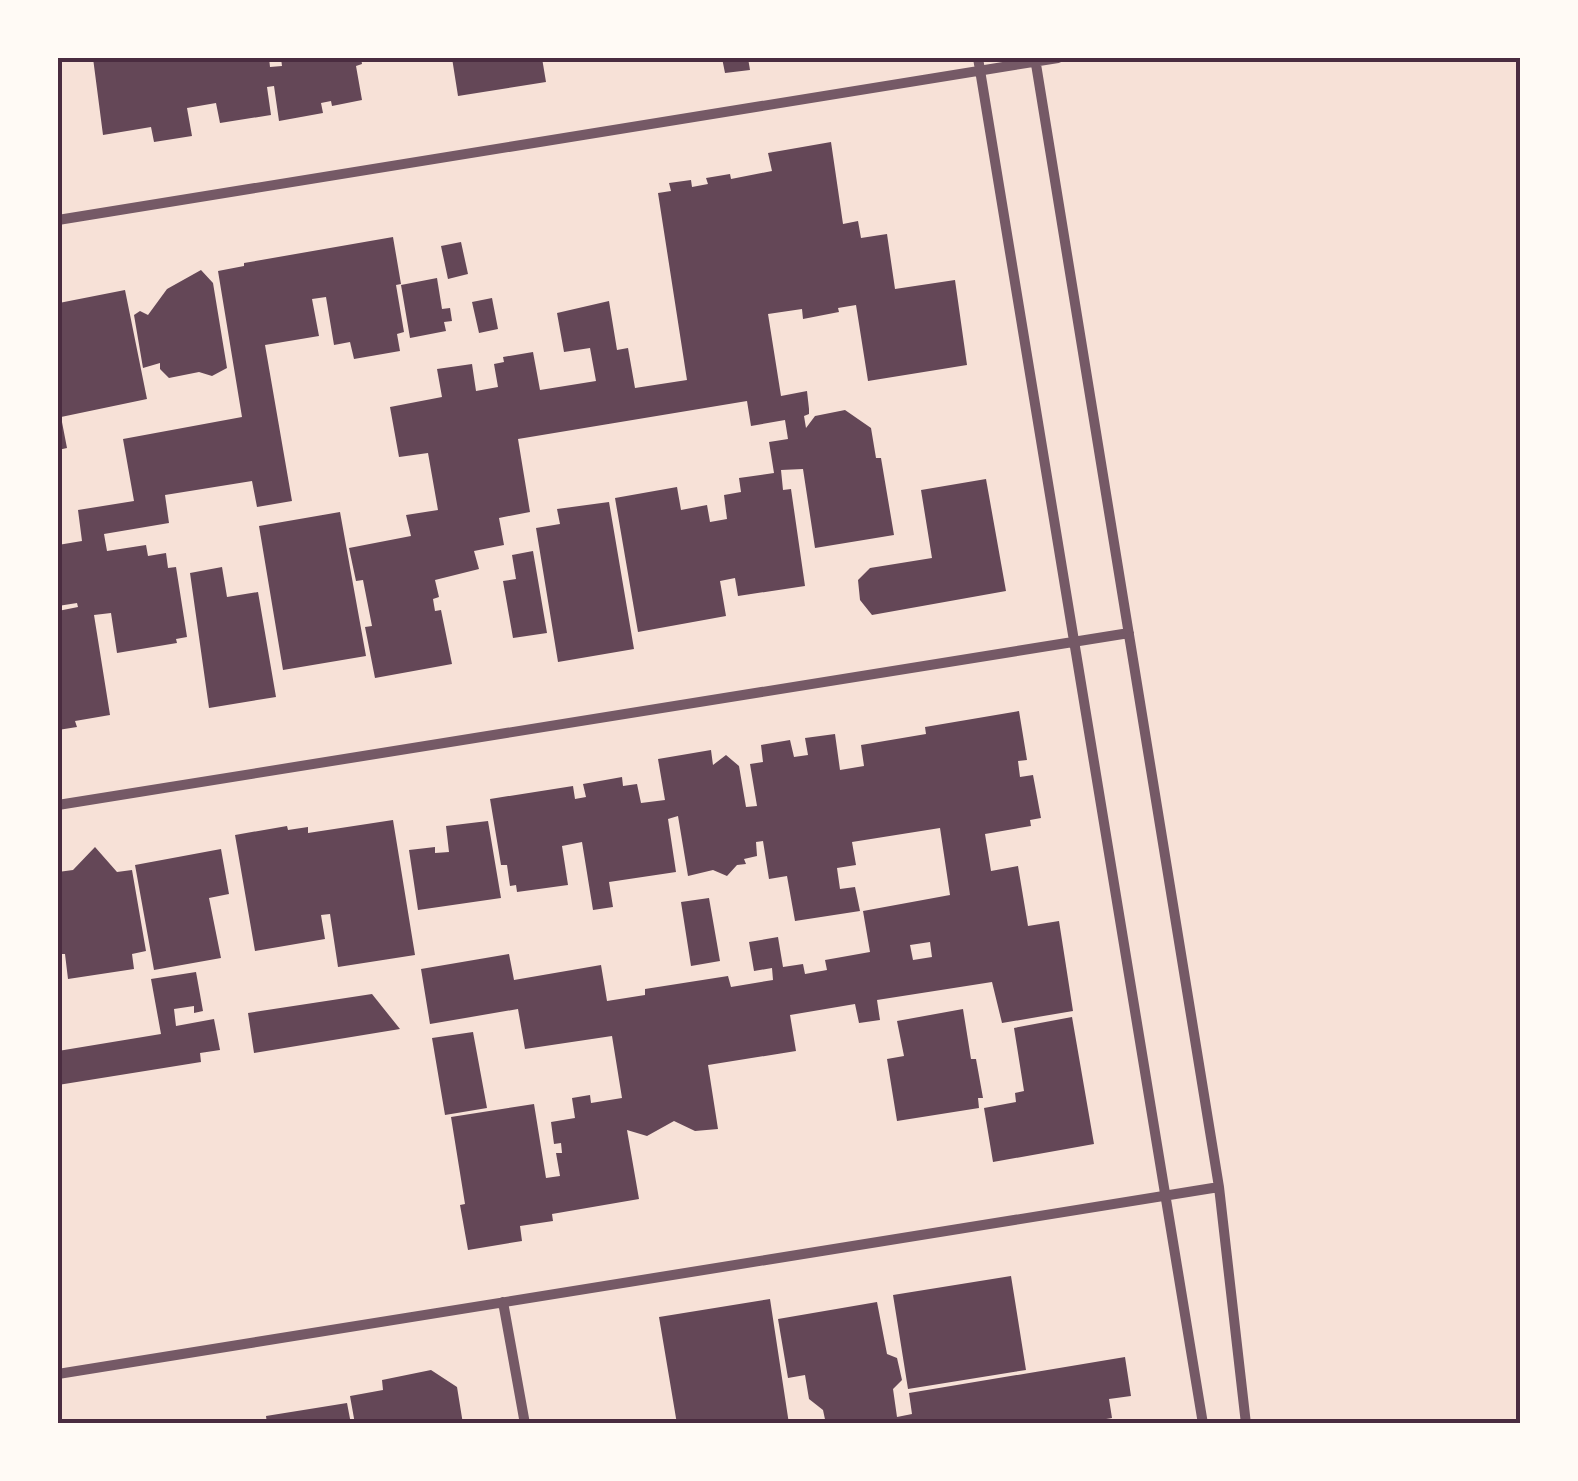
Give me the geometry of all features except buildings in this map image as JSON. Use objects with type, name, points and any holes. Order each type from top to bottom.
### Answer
[{"type":"street","points":[[58,220],[979,64],[1058,58]]},
{"type":"street","points":[[1035,59],[1219,1187],[1246,1424]]},
{"type":"street","points":[[979,64],[1203,1424]]},
{"type":"street","points":[[58,805],[1129,633]]},
{"type":"street","points":[[58,1374],[1219,1187]]},
{"type":"street","points":[[503,1302],[525,1424]]}]
